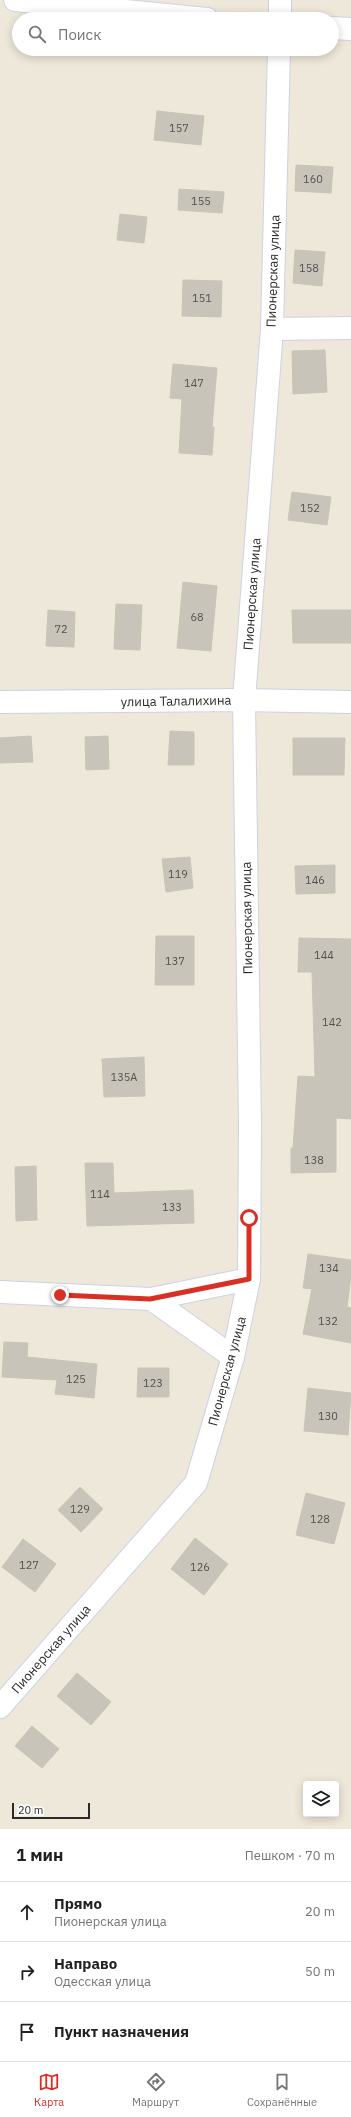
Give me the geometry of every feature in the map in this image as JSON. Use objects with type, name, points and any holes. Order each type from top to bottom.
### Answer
[{"type":"street","points":[[15,0],[136,12]]},
{"type":"street","points":[[280,0],[280,12]]},
{"type":"street","points":[[339,28],[351,29]]},
{"type":"street","name":"Пионерская улица","points":[[0,1707],[196,1482],[233,1357],[249,1279],[250,1125],[244,700],[272,329],[279,56]]},
{"type":"street","points":[[272,329],[351,328]]},
{"type":"street","name":"улица Талалихина","points":[[0,702],[244,700],[351,702]]},
{"type":"street","points":[[0,1292],[150,1299],[249,1279]]},
{"type":"street","points":[[150,1299],[233,1357]]},
{"type":"building","points":[[157,111],[204,116],[201,145],[154,140]]},
{"type":"building","points":[[296,165],[333,167],[331,193],[295,191]]},
{"type":"building","points":[[179,189],[224,192],[222,213],[178,210]]},
{"type":"building","points":[[120,214],[147,217],[144,243],[117,240]]},
{"type":"building","points":[[295,250],[325,252],[322,286],[293,283]]},
{"type":"building","points":[[183,280],[222,281],[221,317],[182,316]]},
{"type":"building","points":[[325,350],[327,392],[293,394],[292,351]]},
{"type":"building","points":[[173,364],[217,368],[212,427],[214,427],[212,455],[179,453],[182,399],[170,398]]},
{"type":"building","points":[[292,492],[331,497],[327,525],[288,520]]},
{"type":"building","points":[[183,582],[217,586],[211,651],[177,648]]},
{"type":"building","points":[[116,604],[142,605],[140,650],[114,649]]},
{"type":"building","points":[[48,610],[75,612],[74,647],[46,646]]},
{"type":"building","points":[[292,610],[351,610],[351,643],[293,643]]},
{"type":"building","points":[[170,731],[194,732],[194,765],[168,765]]},
{"type":"building","points":[[31,736],[33,762],[0,763],[0,738]]},
{"type":"building","points":[[108,736],[109,769],[86,770],[85,737]]},
{"type":"building","points":[[293,738],[345,738],[344,775],[293,775]]},
{"type":"building","points":[[190,857],[193,888],[166,892],[162,859]]},
{"type":"building","points":[[335,865],[335,893],[296,894],[295,866]]},
{"type":"building","points":[[156,936],[194,936],[194,985],[155,985]]},
{"type":"building","points":[[299,938],[351,939],[351,1119],[336,1118],[336,1172],[291,1173],[291,1148],[293,1148],[298,1076],[315,1077],[312,972],[298,972]]},
{"type":"building","points":[[144,1057],[145,1096],[104,1097],[102,1059]]},
{"type":"building","points":[[85,1163],[113,1163],[114,1193],[193,1190],[194,1223],[87,1226]]},
{"type":"building","points":[[36,1166],[37,1220],[16,1221],[15,1167]]},
{"type":"building","points":[[308,1254],[351,1260],[351,1276],[347,1307],[351,1308],[351,1343],[303,1334],[312,1289],[303,1288]]},
{"type":"building","points":[[4,1342],[28,1343],[27,1357],[97,1364],[94,1398],[55,1394],[57,1380],[2,1377]]},
{"type":"building","points":[[138,1368],[169,1368],[169,1397],[137,1397]]},
{"type":"building","points":[[308,1388],[351,1393],[348,1435],[304,1431]]},
{"type":"building","points":[[80,1487],[103,1509],[81,1532],[58,1510]]},
{"type":"building","points":[[306,1493],[345,1503],[334,1544],[296,1535]]},
{"type":"building","points":[[195,1538],[228,1564],[204,1595],[171,1569]]},
{"type":"building","points":[[23,1539],[56,1564],[35,1592],[2,1567]]},
{"type":"building","points":[[77,1673],[111,1702],[91,1725],[57,1696]]},
{"type":"building","points":[[32,1726],[59,1749],[42,1768],[15,1746]]},
{"type":"route","points":[[60,1295],[150,1299],[249,1279],[249,1218]]}]
